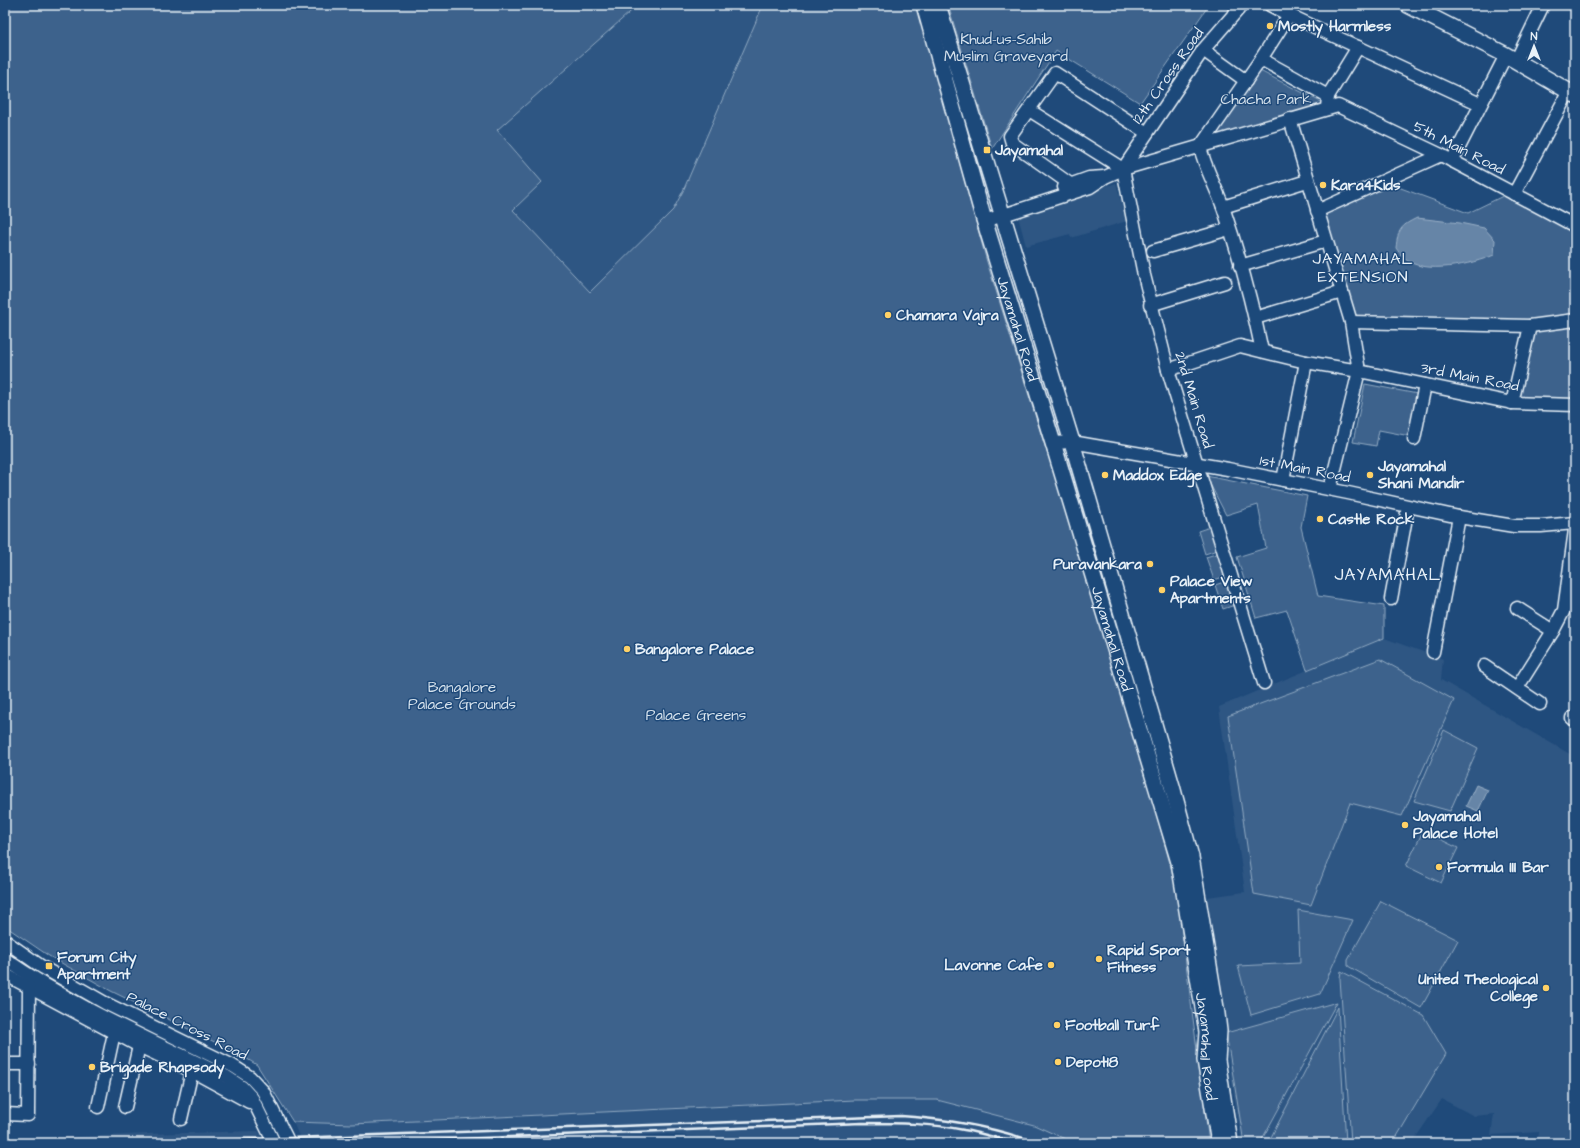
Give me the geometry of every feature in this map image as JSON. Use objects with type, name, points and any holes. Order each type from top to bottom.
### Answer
[{"type":"main road","name":"Jayamahal Road","points":[[924,5],[983,217],[1053,443],[1179,862],[1207,1032],[1205,1060],[1219,1143]]},
{"type":"main road","name":"Jayamahal Road","points":[[938,5],[1072,442],[1192,857],[1219,1031],[1217,1060],[1230,1143]]},
{"type":"main road","points":[[1408,5],[1511,58],[1572,93]]},
{"type":"main road","points":[[1219,1031],[1226,1058],[1240,1143]]},
{"type":"street","name":"12th Cross Road","points":[[1123,169],[1203,50],[1242,5]]},
{"type":"street","points":[[1270,5],[1289,16],[1480,104]]},
{"type":"street","points":[[1452,162],[1480,104],[1511,58],[1543,5]]},
{"type":"street","points":[[1262,351],[1255,318],[1229,229],[1200,147],[1289,16]]},
{"type":"street","points":[[1327,109],[1328,96],[1358,47]]},
{"type":"street","points":[[1203,50],[1246,81]]},
{"type":"street","points":[[1261,59],[1328,96]]},
{"type":"street","points":[[1070,184],[1012,143],[1010,136],[1055,73],[1147,132]]},
{"type":"street","points":[[1514,194],[1572,93]]},
{"type":"street","name":"5th Main Road","points":[[1001,212],[1090,187],[1105,177],[1123,169],[1338,106],[1441,155],[1575,226]]},
{"type":"street","points":[[1029,110],[1123,169]]},
{"type":"street","points":[[1290,119],[1307,181],[1351,322],[1359,371],[1330,490]]},
{"type":"street","points":[[1317,211],[1441,155]]},
{"type":"street","name":"2nd Main Road","points":[[1123,169],[1150,305],[1168,370],[1264,683]]},
{"type":"street","name":"5th Main Road","points":[[1001,212],[1070,184],[1089,178],[1105,177]]},
{"type":"street","points":[[1222,207],[1307,181]]},
{"type":"street","points":[[983,217],[1001,212]]},
{"type":"street","points":[[1153,251],[1229,229]]},
{"type":"street","points":[[1240,266],[1326,241]]},
{"type":"street","points":[[1150,305],[1225,282]]},
{"type":"street","points":[[1255,318],[1342,292]]},
{"type":"street","points":[[1351,322],[1530,326],[1575,320]]},
{"type":"street","points":[[1512,403],[1530,326]]},
{"type":"street","name":"3rd Main Road","points":[[1168,370],[1240,346],[1306,362],[1359,371],[1512,403],[1575,405]]},
{"type":"street","points":[[1284,480],[1306,362]]},
{"type":"street","points":[[1414,439],[1425,385]]},
{"type":"street","name":"1st Main Road","points":[[1053,443],[1072,442],[1197,464],[1284,480],[1459,517],[1514,526],[1541,526],[1575,523]]},
{"type":"street","points":[[1391,599],[1408,507]]},
{"type":"street","points":[[1434,652],[1459,517]]},
{"type":"street","points":[[1517,688],[1553,632],[1564,610],[1575,530]]},
{"type":"street","points":[[1517,608],[1553,632]]},
{"type":"street","points":[[1484,666],[1540,704]]},
{"type":"street","name":"Palace Cross Road","points":[[5,941],[42,967],[105,1002],[233,1066],[250,1077],[263,1091],[289,1143]]},
{"type":"street","name":"Palace Cross Road","points":[[5,959],[35,980],[99,1014],[227,1077],[242,1087],[252,1098],[274,1143]]},
{"type":"street","points":[[5,972],[8,976],[138,1046],[192,1071],[248,1102]]},
{"type":"street","points":[[5,1114],[28,1115],[29,987]]},
{"type":"street","points":[[98,1107],[114,1033]]},
{"type":"street","points":[[125,1106],[138,1046]]},
{"type":"street","points":[[5,1064],[28,1064]]},
{"type":"street","points":[[181,1119],[192,1071]]},
{"type":"street","points":[[262,1120],[276,1118]]},
{"type":"shaded area","points":[[638,5],[763,5],[683,191],[673,210],[590,293],[512,210],[497,130]]},
{"type":"shaded area","points":[[1116,183],[1127,221],[1071,238],[1070,234],[1026,246],[1018,216]]},
{"type":"shaded area","points":[[1417,218],[1460,223],[1484,228],[1495,240],[1494,255],[1474,262],[1448,267],[1423,266],[1412,263],[1404,258],[1396,248],[1399,233],[1403,226]]},
{"type":"shaded area","name":"Jayamahal Palace Hotel","points":[[1384,638],[1443,659],[1441,680],[1575,757],[1575,1143],[1537,1143],[1539,1132],[1491,1135],[1494,1114],[1474,1116],[1442,1099],[1412,1143],[1242,1143],[1220,1016],[1207,897],[1245,892],[1219,707]]},
{"type":"shaded area","points":[[1476,785],[1488,790],[1478,811],[1466,806]]},
{"type":"shaded area","points":[[855,1100],[937,1100],[1034,1125],[1074,1143],[752,1143],[668,1134],[507,1143],[302,1143],[293,1122],[352,1124]]},
{"type":"shaded area","points":[[258,1131],[265,1143],[5,1143],[5,1140]]},
{"type":"green space","name":"Bangalore Palace Grounds","points":[[5,5],[638,5],[497,130],[542,182],[513,210],[590,292],[673,210],[683,191],[763,5],[916,5],[987,262],[1042,437],[1072,526],[1075,543],[1135,735],[1176,886],[1209,1143],[1074,1143],[1034,1125],[937,1100],[855,1100],[352,1124],[293,1122],[257,1065],[239,1054],[111,991],[49,956],[5,926]]},
{"type":"green space","name":"Khud-us-Sahib Muslim Graveyard","points":[[948,5],[1209,5],[1140,103],[1056,51],[992,149]]},
{"type":"green space","name":"Chacha Park","points":[[1260,71],[1325,104],[1209,141]]},
{"type":"green space","points":[[1390,184],[1468,213],[1505,195],[1568,228],[1575,235],[1575,316],[1531,322],[1354,316],[1323,213]]},
{"type":"green space","points":[[1575,323],[1575,401],[1517,399],[1533,329]]},
{"type":"green space","points":[[1365,384],[1428,396],[1420,438],[1379,430],[1376,446],[1353,442]]},
{"type":"green space","points":[[1206,476],[1307,496],[1301,527],[1318,596],[1384,606],[1384,638],[1307,670],[1287,610],[1256,618],[1237,557],[1266,548],[1258,505],[1226,515]]},
{"type":"green space","points":[[1210,527],[1217,550],[1205,554],[1198,531]]},
{"type":"green space","points":[[1219,553],[1226,576],[1214,580],[1206,557]]},
{"type":"green space","points":[[1227,581],[1235,605],[1223,609],[1215,585]]},
{"type":"green space","points":[[1380,659],[1454,700],[1402,816],[1350,803],[1311,905],[1254,894],[1228,716]]},
{"type":"green space","points":[[1444,730],[1478,748],[1450,811],[1414,801]]},
{"type":"green space","points":[[1423,831],[1458,848],[1441,883],[1406,866]]},
{"type":"green space","points":[[1381,901],[1458,940],[1421,1008],[1348,966],[1348,960]]},
{"type":"green space","points":[[1298,910],[1353,920],[1320,994],[1251,1015],[1238,966],[1300,963]]},
{"type":"green space","points":[[1341,971],[1423,1015],[1446,1054],[1393,1143],[1351,1143],[1340,978]]},
{"type":"green space","points":[[1337,1002],[1260,1143],[1244,1143],[1226,1033]]},
{"type":"green space","points":[[1338,1007],[1346,1143],[1268,1143]]},
{"type":"railway","points":[[151,1143],[901,1116],[936,1119],[988,1128],[1038,1143]]},
{"type":"railway","points":[[356,1143],[862,1123],[900,1123],[938,1126],[996,1137],[1015,1143]]},
{"type":"place","name":"Mostly Harmless","points":[[1270,26]]},
{"type":"place","name":"Jayamahal","points":[[987,150]]},
{"type":"place","name":"Kara4Kids","points":[[1323,185]]},
{"type":"place","name":"Chamara Vajra","points":[[888,315]]},
{"type":"place","name":"Maddox Edge","points":[[1105,475]]},
{"type":"place","name":"Jayamahal Shani Mandir","points":[[1370,475]]},
{"type":"place","name":"Castle Rock","points":[[1320,519]]},
{"type":"place","name":"Puravankara","points":[[1150,564]]},
{"type":"place","name":"Palace View Apartments","points":[[1162,590]]},
{"type":"place","name":"Bangalore Palace","points":[[627,649]]},
{"type":"place","name":"Jayamahal Palace Hotel","points":[[1405,825]]},
{"type":"place","name":"Formula III Bar","points":[[1439,867]]},
{"type":"place","name":"Rapid Sport Fitness","points":[[1099,959]]},
{"type":"place","name":"Lavonne Cafe","points":[[1051,965]]},
{"type":"place","name":"Forum City Apartment","points":[[49,966]]},
{"type":"place","name":"United Theological College","points":[[1546,988]]},
{"type":"place","name":"Football Turf","points":[[1057,1025]]},
{"type":"place","name":"Depot18","points":[[1058,1062]]},
{"type":"place","name":"Brigade Rhapsody","points":[[92,1067]]},
{"type":"district","name":"JAYAMAHAL EXTENSION","points":[[1363,268]]},
{"type":"district","name":"JAYAMAHAL","points":[[1388,575]]},
{"type":"park label","name":"Palace Greens","points":[[696,715]]}]
